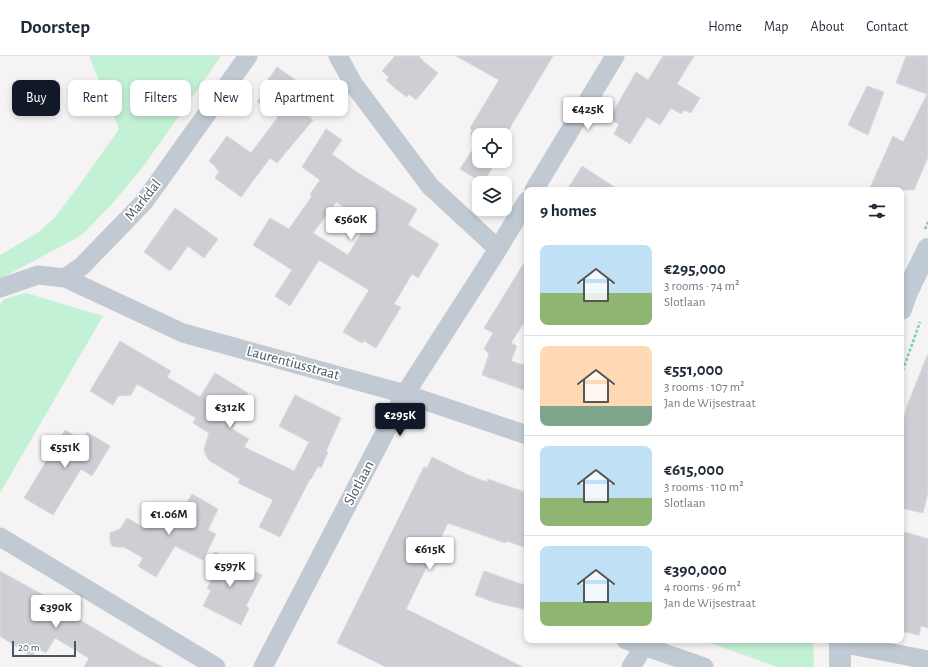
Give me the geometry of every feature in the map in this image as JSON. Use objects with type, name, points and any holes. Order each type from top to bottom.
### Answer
[{"type":"main road","points":[[904,300],[928,249]]},
{"type":"main road","points":[[840,643],[840,667]]},
{"type":"street","name":"Markdal","points":[[65,278],[82,266],[144,202],[248,56]]},
{"type":"street","points":[[338,56],[354,85],[430,186],[498,249]]},
{"type":"street","points":[[536,187],[615,56]]},
{"type":"street","name":"Slotlaan","points":[[262,667],[405,394],[524,206]]},
{"type":"street","points":[[0,288],[38,275],[65,278]]},
{"type":"street","name":"Laurentiusstraat","points":[[65,278],[184,334],[405,394],[524,434]]},
{"type":"street","points":[[0,537],[216,667]]},
{"type":"street","points":[[631,667],[635,643],[704,667]]},
{"type":"street","points":[[849,643],[928,660]]},
{"type":"path","points":[[904,366],[922,317]]},
{"type":"green space","points":[[89,56],[221,56],[204,80],[199,80],[199,87],[191,99],[191,80],[130,80],[130,116],[179,116],[143,167],[111,205],[82,235],[0,279],[0,255],[39,232],[56,216],[119,129],[114,116],[122,116],[122,80],[99,80]]},
{"type":"green space","points":[[26,293],[103,316],[0,493],[0,305],[4,299]]},
{"type":"green space","points":[[710,643],[813,643],[814,667],[777,667]]},
{"type":"building","points":[[395,56],[419,56],[438,73],[416,100],[409,94],[407,97],[386,80],[389,77],[382,71]]},
{"type":"building","points":[[456,56],[553,56],[510,128],[472,128],[472,130],[470,128],[499,80]]},
{"type":"building","points":[[663,56],[694,56],[677,84],[700,98],[691,113],[684,110],[681,114],[671,108],[660,125],[647,117],[630,144],[614,134],[619,124],[609,119],[636,72],[648,80]]},
{"type":"building","points":[[906,56],[928,56],[928,157],[914,190],[904,190],[904,187],[870,187],[893,136],[903,142],[927,94],[896,83]]},
{"type":"building","points":[[277,67],[296,80],[268,80]]},
{"type":"building","points":[[867,86],[884,92],[868,135],[848,125]]},
{"type":"building","points":[[277,116],[308,116],[313,120],[277,163],[270,158],[241,197],[215,178],[219,171],[209,161],[227,136],[251,153],[278,117]]},
{"type":"building","points":[[326,129],[342,140],[332,154],[355,171],[417,209],[408,225],[439,244],[418,278],[412,274],[394,304],[401,307],[376,348],[364,341],[362,343],[343,332],[369,290],[319,260],[290,306],[275,296],[292,270],[253,245],[270,218],[289,229],[312,196],[310,194],[320,180],[302,167]],"holes":[[[336,202],[368,222],[348,255],[313,233]]]},
{"type":"building","points":[[472,151],[472,168],[492,168],[487,176],[472,176],[460,169]]},
{"type":"building","points":[[582,166],[614,187],[569,187]]},
{"type":"building","points":[[175,208],[218,239],[204,258],[188,246],[170,271],[144,252]]},
{"type":"building","points":[[524,263],[524,323],[511,343],[517,346],[511,361],[524,365],[524,390],[482,375],[489,354],[484,349],[493,333],[484,328]]},
{"type":"building","points":[[120,341],[171,371],[167,377],[200,397],[215,373],[248,393],[241,404],[245,406],[232,429],[249,439],[244,447],[294,471],[309,442],[279,426],[295,395],[341,418],[326,451],[328,452],[321,468],[318,466],[310,479],[280,537],[259,527],[273,500],[238,483],[240,479],[210,461],[206,456],[204,449],[209,433],[193,423],[196,418],[137,384],[131,395],[118,396],[113,405],[90,391]]},
{"type":"building","points":[[928,356],[928,492],[923,513],[904,509],[904,419],[907,406]]},
{"type":"building","points":[[65,430],[82,440],[87,432],[110,446],[92,476],[81,469],[53,515],[24,498]]},
{"type":"building","points":[[432,457],[468,475],[487,482],[488,479],[524,492],[524,547],[506,541],[505,543],[448,523],[406,609],[523,667],[386,667],[337,643],[424,467],[427,468]]},
{"type":"building","points":[[192,494],[218,509],[208,530],[216,534],[203,560],[175,546],[156,577],[138,566],[143,558],[124,547],[112,546],[110,541],[110,533],[120,529],[127,518],[144,528],[150,518],[171,530]]},
{"type":"building","points":[[905,532],[928,539],[928,628],[921,626],[919,635],[904,632]]},
{"type":"building","points":[[215,552],[262,575],[246,606],[249,608],[241,625],[203,606],[211,590],[207,589],[215,573],[206,569]]},
{"type":"building","points":[[0,571],[43,595],[41,597],[139,655],[163,667],[84,667],[89,658],[55,638],[46,653],[37,648],[32,657],[0,636]]},
{"type":"building","points":[[484,571],[524,585],[524,609],[493,602],[475,595]]}]
